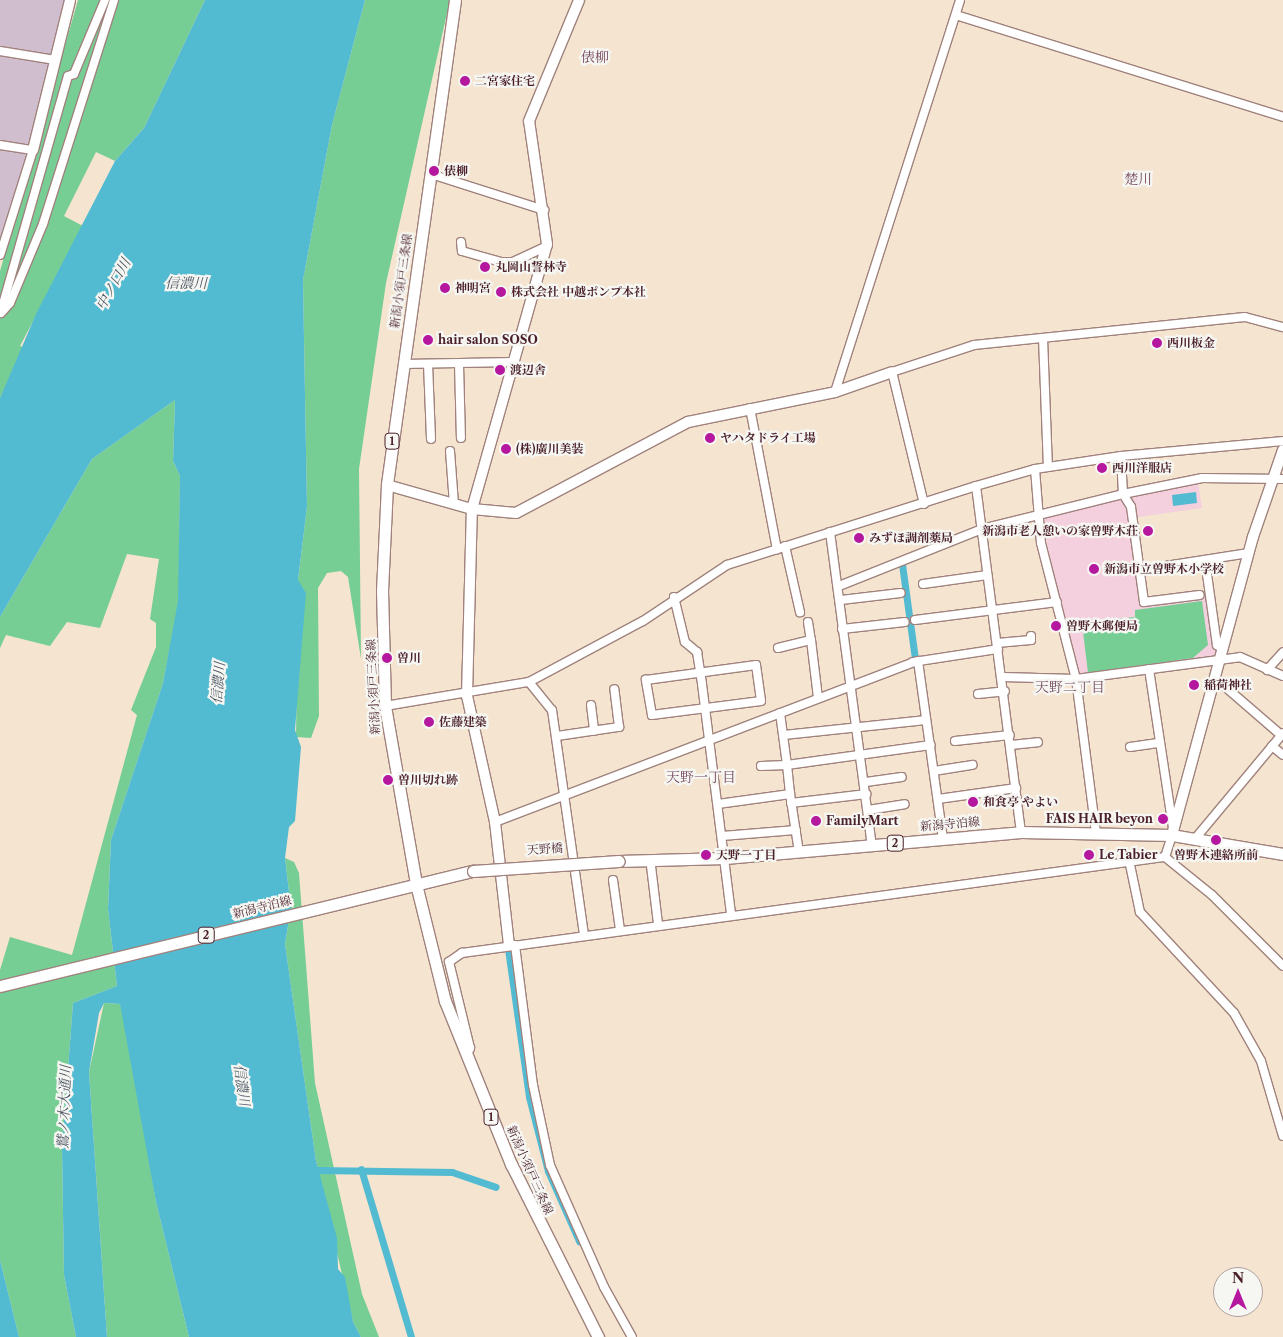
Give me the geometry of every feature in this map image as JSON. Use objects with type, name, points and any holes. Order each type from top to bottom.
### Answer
[{"type":"main road","name":"新潟小須戸三条線","points":[[455,0],[402,364],[387,485],[382,590],[385,706],[413,884],[445,1001],[466,1056],[538,1222],[598,1337]]},
{"type":"main road","name":"新潟寺泊線","points":[[619,861],[725,858],[1021,832],[1172,832],[1194,840],[1282,852]]},
{"type":"main road","name":"天野橋","points":[[473,871],[619,861]]},
{"type":"main road","name":"新潟寺泊線","points":[[0,986],[413,884],[473,871]]},
{"type":"street","points":[[0,255],[33,150],[70,0]]},
{"type":"street","points":[[0,314],[68,76],[74,74],[105,0]]},
{"type":"street","points":[[0,314],[10,303],[43,224],[114,0]]},
{"type":"street","points":[[578,0],[529,121],[544,210],[547,246],[472,509],[467,696],[496,822],[533,1086],[550,1166],[604,1287],[632,1337]]},
{"type":"street","points":[[835,392],[960,0]]},
{"type":"street","points":[[956,15],[1283,117]]},
{"type":"street","points":[[0,51],[55,60]]},
{"type":"street","points":[[0,145],[33,150]]},
{"type":"street","points":[[431,174],[544,210]]},
{"type":"street","points":[[461,242],[462,251],[501,262],[513,262],[547,246]]},
{"type":"street","points":[[387,485],[472,509],[516,512],[530,508],[688,422],[835,392],[974,345],[1245,317],[1283,327]]},
{"type":"street","points":[[1044,338],[1048,467]]},
{"type":"street","points":[[402,364],[515,362]]},
{"type":"street","points":[[428,364],[431,439]]},
{"type":"street","points":[[459,364],[461,438]]},
{"type":"street","points":[[892,372],[924,504]]},
{"type":"street","points":[[750,408],[781,548],[800,612]]},
{"type":"street","points":[[385,706],[467,696],[529,682],[643,621],[674,597],[727,565],[976,486],[1034,469],[1121,456],[1283,441]]},
{"type":"street","points":[[1166,857],[1249,553],[1279,477],[1283,450]]},
{"type":"street","points":[[450,451],[454,504]]},
{"type":"street","points":[[1121,456],[1123,494],[1131,507],[1144,602],[1200,595]]},
{"type":"street","points":[[1034,469],[1038,517],[1076,679],[1096,832]]},
{"type":"street","points":[[838,586],[982,529],[1038,517],[1123,494],[1202,478],[1279,477]]},
{"type":"street","points":[[976,486],[987,575],[1005,691],[1021,832]]},
{"type":"street","points":[[830,532],[841,600],[842,629],[866,782],[872,846]]},
{"type":"street","points":[[1140,570],[1249,553]]},
{"type":"street","points":[[1206,560],[1217,645],[1223,649]]},
{"type":"street","points":[[923,584],[987,575]]},
{"type":"street","points":[[841,600],[901,593]]},
{"type":"street","points":[[674,597],[685,642],[697,652],[706,709],[731,913]]},
{"type":"street","points":[[915,620],[1058,602]]},
{"type":"street","points":[[808,622],[818,698]]},
{"type":"street","points":[[842,629],[904,622]]},
{"type":"street","points":[[496,822],[565,794],[709,742],[818,698],[918,661],[1031,640],[1031,636]]},
{"type":"street","points":[[778,648],[811,640]]},
{"type":"street","points":[[1267,670],[1283,652]]},
{"type":"street","points":[[755,655],[761,701],[652,715],[646,680],[756,665]]},
{"type":"street","points":[[1003,677],[1076,679],[1240,657],[1283,676]]},
{"type":"street","points":[[918,661],[943,838]]},
{"type":"street","points":[[1149,669],[1172,832]]},
{"type":"street","points":[[1194,840],[1282,734],[1215,678]]},
{"type":"street","points":[[529,682],[552,710],[558,736],[584,934]]},
{"type":"street","points":[[558,736],[619,727],[614,689]]},
{"type":"street","points":[[978,694],[1005,691]]},
{"type":"street","points":[[591,705],[594,731]]},
{"type":"street","points":[[780,713],[799,852]]},
{"type":"street","points":[[784,735],[926,720]]},
{"type":"street","points":[[955,742],[1010,735]]},
{"type":"street","points":[[1011,745],[1038,742]]},
{"type":"street","points":[[1130,747],[1160,743]]},
{"type":"street","points":[[761,766],[787,765],[861,752],[931,745]]},
{"type":"street","points":[[1272,746],[1283,754]]},
{"type":"street","points":[[934,771],[973,765]]},
{"type":"street","points":[[866,782],[902,777]]},
{"type":"street","points":[[938,799],[1016,788]]},
{"type":"street","points":[[718,804],[866,794]]},
{"type":"street","points":[[868,810],[905,804]]},
{"type":"street","points":[[722,836],[796,830]]},
{"type":"street","points":[[466,1056],[470,1048],[450,962],[462,953],[731,913],[1129,860],[1166,857],[1219,901],[1283,966]]},
{"type":"street","points":[[1129,860],[1140,912],[1234,1013],[1261,1061],[1283,1135]]},
{"type":"street","points":[[651,866],[658,924]]},
{"type":"street","points":[[613,880],[620,930]]},
{"type":"shaded area","points":[[0,0],[69,0],[54,57],[0,49]]},
{"type":"shaded area","points":[[0,53],[50,60],[31,154],[0,248]]},
{"type":"shaded area","name":"新潟市立曽野木小学校","points":[[1198,482],[1202,508],[1131,518],[1142,605],[1206,596],[1212,647],[1219,652],[1216,658],[1078,677],[1041,518]]},
{"type":"green space","points":[[78,0],[205,0],[144,128],[115,161],[96,152],[64,216],[83,226],[20,346],[24,347],[0,398],[0,271]]},
{"type":"green space","points":[[365,0],[450,0],[386,283],[359,469],[361,659],[348,577],[341,571],[327,573],[318,588],[319,716],[311,738],[296,737],[298,580],[307,507],[303,280],[332,125]]},
{"type":"green space","points":[[175,400],[173,461],[180,476],[179,601],[163,683],[111,840],[108,909],[117,986],[73,1003],[62,1148],[64,1275],[76,1337],[19,1337],[0,1260],[0,970],[10,937],[72,955],[137,715],[131,710],[156,647],[156,623],[150,619],[159,559],[127,554],[100,628],[67,622],[50,646],[6,635],[0,648],[0,617],[92,459]]},
{"type":"green space","points":[[1202,601],[1208,645],[1193,658],[1088,673],[1082,623],[1135,617],[1135,610]]},
{"type":"green space","points":[[285,858],[294,862],[299,873],[315,1083],[362,1294],[379,1337],[361,1337],[353,1322],[316,1161],[285,944],[291,908]]},
{"type":"green space","points":[[104,1003],[120,1004],[127,1025],[156,1202],[189,1337],[107,1337],[89,1072]]},
{"type":"water","name":"信濃川","points":[[205,0],[365,0],[332,125],[303,280],[307,507],[298,580],[306,593],[295,730],[301,747],[295,821],[289,827],[285,858],[291,908],[285,944],[316,1161],[337,1238],[338,1269],[345,1277],[353,1322],[361,1337],[189,1337],[156,1202],[120,1004],[104,1003],[99,1013],[89,1072],[107,1337],[76,1337],[64,1275],[62,1148],[73,1003],[117,986],[108,909],[111,840],[163,683],[178,601],[180,476],[173,461],[175,400],[92,459],[0,617],[0,398],[36,314],[115,161],[144,128]]},
{"type":"water","points":[[1196,492],[1197,503],[1173,506],[1172,495]]},
{"type":"water","points":[[0,1260],[19,1337],[0,1337]]},
{"type":"waterway","points":[[902,564],[916,666]]},
{"type":"waterway","points":[[508,949],[529,1097],[548,1171],[579,1241]]},
{"type":"waterway","points":[[361,1169],[411,1337]]},
{"type":"waterway","points":[[317,1170],[452,1172],[496,1187]]},
{"type":"place","name":"二宮家住宅","points":[[465,81]]},
{"type":"place","name":"俵柳","points":[[434,171]]},
{"type":"place","name":"丸岡山誓林寺","points":[[485,267]]},
{"type":"place","name":"神明宮","points":[[445,288]]},
{"type":"place","name":"株式会社 中越ポンプ本社","points":[[501,292]]},
{"type":"place","name":"hair salon SOSO","points":[[428,340]]},
{"type":"place","name":"西川板金","points":[[1157,343]]},
{"type":"place","name":"渡辺舎","points":[[500,370]]},
{"type":"place","name":"ヤハタドライ工場","points":[[710,438]]},
{"type":"place","name":"(株)廣川美装","points":[[506,449]]},
{"type":"place","name":"西川洋服店","points":[[1102,468]]},
{"type":"place","name":"新潟市老人憩いの家曽野木荘","points":[[1148,531]]},
{"type":"place","name":"みずほ調剤薬局","points":[[859,538]]},
{"type":"place","name":"新潟市立曽野木小学校","points":[[1094,569]]},
{"type":"place","name":"曽野木郵便局","points":[[1056,626]]},
{"type":"place","name":"曽川","points":[[387,658]]},
{"type":"place","name":"稲荷神社","points":[[1194,685]]},
{"type":"place","name":"佐藤建築","points":[[429,722]]},
{"type":"place","name":"曽川切れ跡","points":[[388,780]]},
{"type":"place","name":"和食亭 やよい","points":[[973,802]]},
{"type":"place","name":"FAIS HAIR beyon","points":[[1163,819]]},
{"type":"place","name":"FamilyMart","points":[[816,821]]},
{"type":"place","name":"曽野木連絡所前","points":[[1216,840]]},
{"type":"place","name":"天野一丁目","points":[[706,855]]},
{"type":"place","name":"Le Tabier","points":[[1089,855]]},
{"type":"district","name":"俵柳","points":[[595,57]]},
{"type":"district","name":"楚川","points":[[1138,179]]},
{"type":"district","name":"天野二丁目","points":[[1070,687]]},
{"type":"district","name":"天野一丁目","points":[[701,777]]},
{"type":"water label","name":"中ノ口川","points":[[113,284]]},
{"type":"water label","name":"鷲ノ木大通川","points":[[64,1107]]}]
